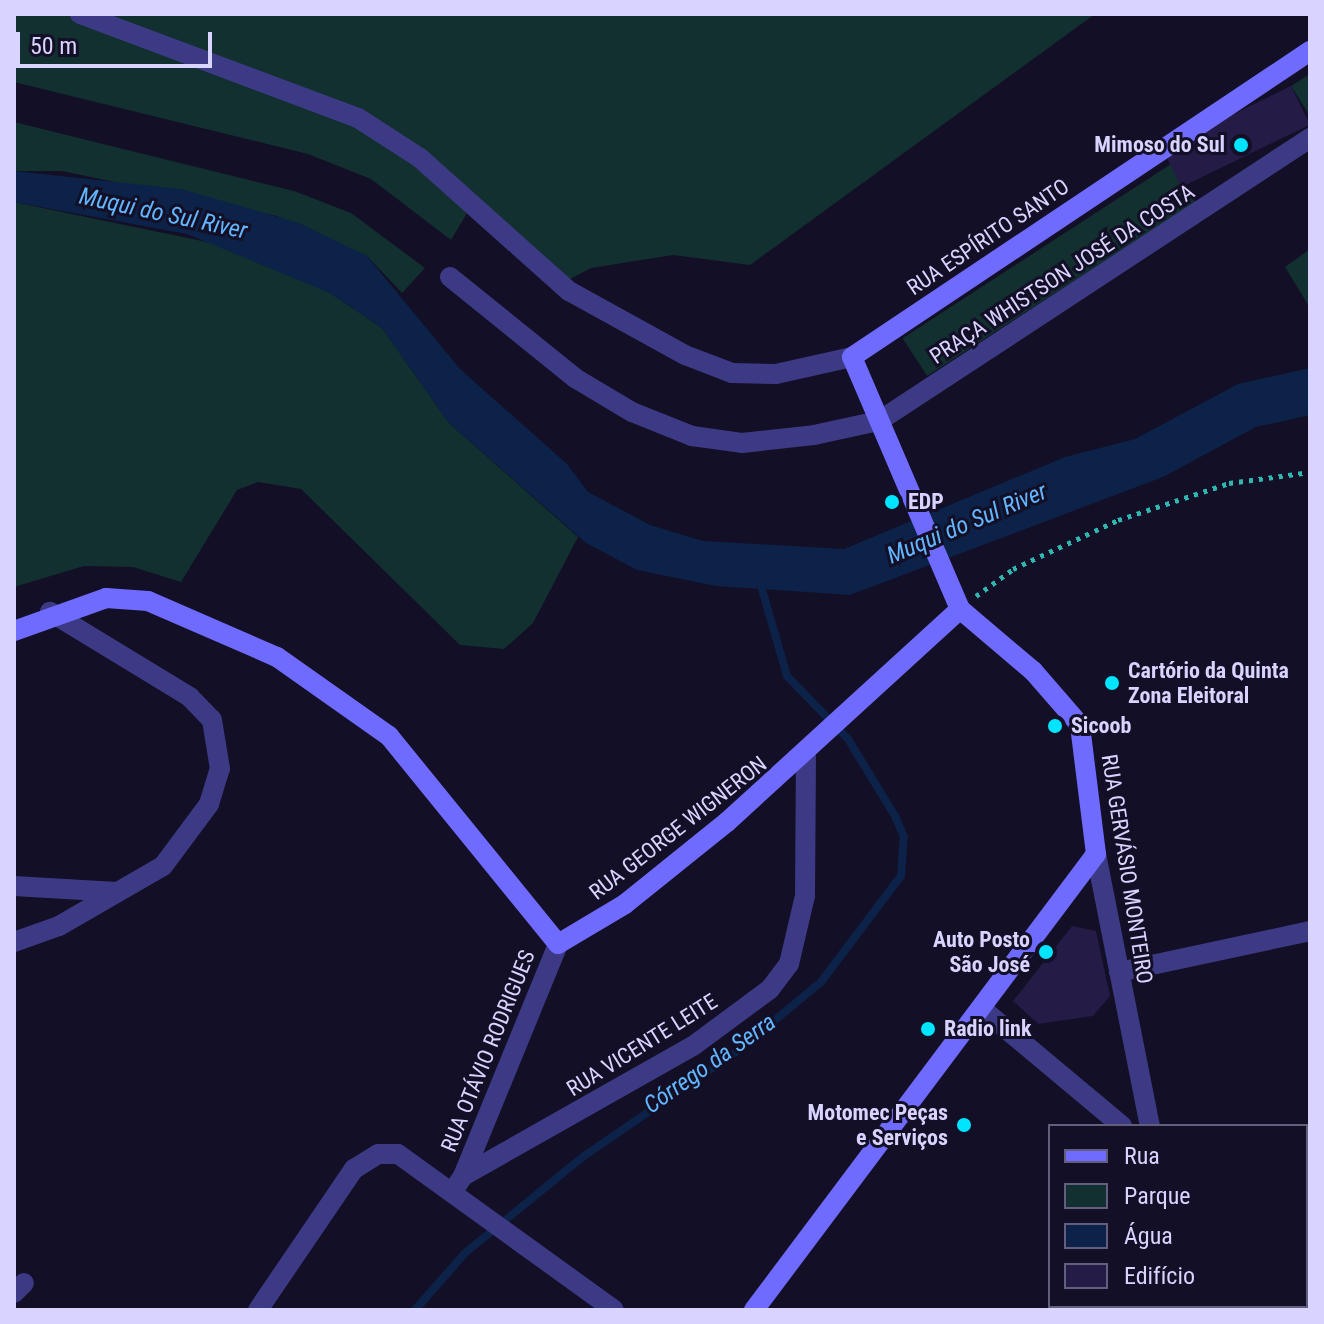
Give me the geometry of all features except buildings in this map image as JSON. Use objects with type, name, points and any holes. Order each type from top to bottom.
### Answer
[{"type":"main road","name":"RUA ESPÍRITO SANTO","points":[[852,357],[1310,51]]},
{"type":"main road","points":[[814,748],[960,609],[918,504],[852,357]]},
{"type":"main road","points":[[14,631],[50,612],[106,598],[148,601],[277,657],[330,689],[430,780],[558,944]]},
{"type":"main road","name":"RUA GERVÁSIO MONTEIRO","points":[[960,609],[1033,671],[1080,725],[1096,854]]},
{"type":"main road","name":"RUA GEORGE WIGNERON","points":[[558,944],[625,904],[814,748]]},
{"type":"main road","points":[[754,1310],[1096,854]]},
{"type":"street","points":[[80,14],[358,118],[420,158],[569,291],[685,355],[732,373],[776,374],[852,357]]},
{"type":"street","name":"PRAÇA WHISTSON JOSÉ DA COSTA","points":[[879,421],[1310,138]]},
{"type":"street","points":[[450,277],[575,378],[692,436],[742,443],[879,421]]},
{"type":"street","points":[[14,942],[121,892],[163,866],[191,835],[209,804],[220,743],[212,720],[190,697],[50,612]]},
{"type":"street","name":"RUA VICENTE LEITE","points":[[459,1182],[693,1046],[770,989],[789,964],[805,896],[814,748]]},
{"type":"street","name":"RUA GERVÁSIO MONTEIRO","points":[[1096,854],[1150,1124]]},
{"type":"street","points":[[14,886],[121,892]]},
{"type":"street","points":[[1119,972],[1310,931]]},
{"type":"street","name":"RUA OTÁVIO RODRIGUES","points":[[459,1182],[558,944]]},
{"type":"street","points":[[981,1008],[1120,1124]]},
{"type":"street","points":[[258,1310],[354,1169],[378,1154],[398,1154],[459,1182],[481,1210],[614,1310]]},
{"type":"path","points":[[960,609],[1013,569],[1118,520],[1229,483],[1310,472]]},
{"type":"green space","points":[[14,14],[1095,14],[750,265],[673,255],[591,268],[557,286],[473,203],[451,240],[371,179],[308,154],[14,82]]},
{"type":"green space","points":[[1310,74],[1310,116],[1291,86]]},
{"type":"green space","points":[[14,122],[294,191],[351,213],[425,268],[402,293],[367,256],[277,216],[62,171],[14,171]]},
{"type":"green space","points":[[1171,164],[1196,202],[927,376],[903,338]]},
{"type":"green space","points":[[14,202],[231,247],[330,293],[382,328],[449,423],[578,537],[533,623],[504,649],[460,645],[301,489],[258,482],[237,490],[181,582],[133,567],[84,566],[14,587]]},
{"type":"green space","points":[[1310,249],[1310,308],[1285,267]]},
{"type":"water","name":"Muqui do Sul River","points":[[14,171],[181,189],[299,223],[367,256],[460,369],[567,464],[588,492],[650,525],[703,541],[844,549],[1065,457],[1135,439],[1238,384],[1310,368],[1310,415],[1256,427],[1163,477],[850,595],[716,586],[637,570],[586,543],[449,423],[382,328],[330,293],[187,234],[14,202]]},
{"type":"waterway","name":"Córrego da Serra","points":[[415,1310],[465,1253],[584,1156],[740,1049],[821,982],[901,876],[904,837],[895,816],[848,739],[787,676],[759,579]]},
{"type":"place","name":"Mimoso do Sul","points":[[1241,145]]},
{"type":"place","name":"EDP","points":[[892,502]]},
{"type":"place","name":"Cartório da Quinta Zona Eleitoral","points":[[1112,683]]},
{"type":"place","name":"Sicoob","points":[[1055,726]]},
{"type":"place","name":"Auto Posto São José","points":[[1046,952]]},
{"type":"place","name":"Radio link","points":[[928,1029]]},
{"type":"place","name":"Motomec Peças e Serviços","points":[[964,1125]]}]
